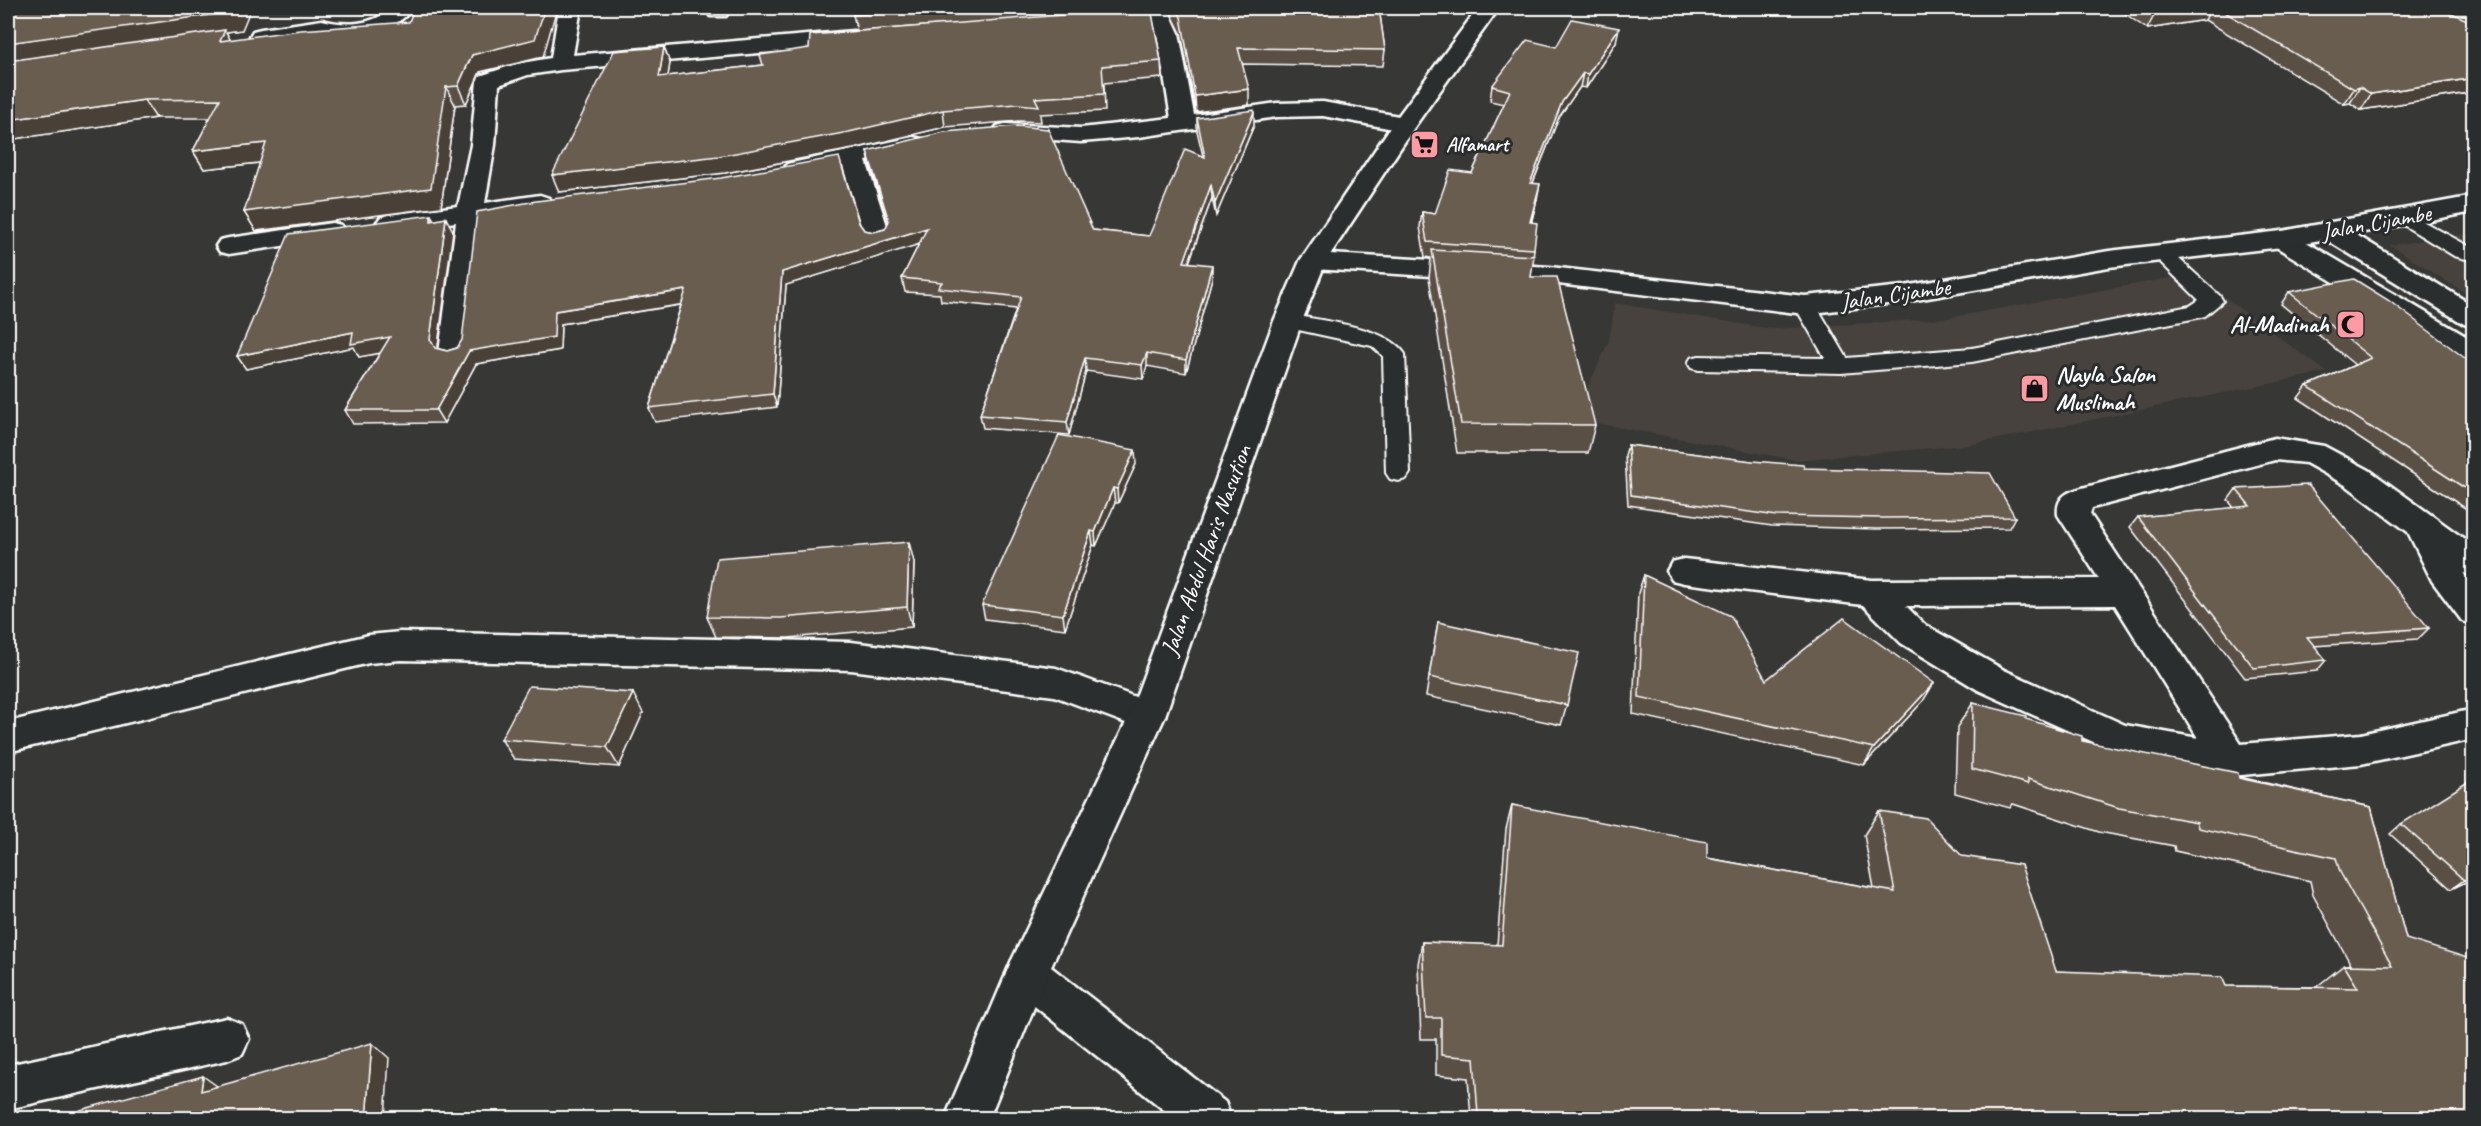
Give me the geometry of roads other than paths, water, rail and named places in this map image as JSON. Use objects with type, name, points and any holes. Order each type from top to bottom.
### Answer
[{"type":"main road","points":[[240,39],[322,17],[347,31],[363,28],[391,18],[402,8]]},
{"type":"main road","points":[[561,63],[570,8]]},
{"type":"main road","name":"Jalan Abdul Haris Nasution","points":[[967,1119],[1027,974],[1147,716],[1288,321],[1313,261],[1404,124],[1488,8]]},
{"type":"main road","points":[[1083,20],[1161,16],[1168,33],[1184,124]]},
{"type":"main road","points":[[453,353],[470,212],[483,145],[488,81],[524,69],[561,63],[878,36]]},
{"type":"main road","points":[[977,134],[1018,130],[1081,135],[1184,124],[1278,110],[1323,109],[1404,124]]},
{"type":"main road","points":[[772,174],[934,139]]},
{"type":"main road","points":[[853,158],[877,235]]},
{"type":"main road","points":[[230,246],[568,199]]},
{"type":"main road","name":"Jalan Cijambe","points":[[1313,261],[1550,275],[1805,305],[1905,294],[2109,259],[2282,239],[2474,204]]},
{"type":"main road","points":[[2331,231],[2474,318]]},
{"type":"main road","points":[[2282,239],[2474,354]]},
{"type":"main road","points":[[2231,760],[2074,515],[2073,505],[2082,499],[2275,448],[2313,453],[2358,478],[2474,564]]},
{"type":"main road","points":[[2421,526],[2444,572],[2474,612]]},
{"type":"main road","points":[[1684,571],[1872,593],[2125,592]]},
{"type":"main road","points":[[1872,593],[1913,634],[1990,680],[2120,739],[2231,760],[2361,749],[2474,724]]},
{"type":"main road","points":[[8,737],[369,649],[400,646],[851,656],[1056,682],[1147,716]]},
{"type":"main road","points":[[1027,974],[1209,1119]]},
{"type":"main road","points":[[8,1087],[227,1039]]},
{"type":"lane","points":[[2404,217],[2462,252],[2474,255]]},
{"type":"lane","points":[[1699,363],[1841,366],[1972,356],[2197,311],[2212,301],[2161,253]]},
{"type":"lane","points":[[1805,305],[1841,366]]},
{"type":"lane","points":[[1288,321],[1379,341],[1394,354],[1398,474]]},
{"type":"place","name":"Alfamart","points":[[1425,144]]},
{"type":"place","name":"Al-Madinah","points":[[2350,324]]},
{"type":"place","name":"Nayla Salon Muslimah","points":[[2035,388]]}]
